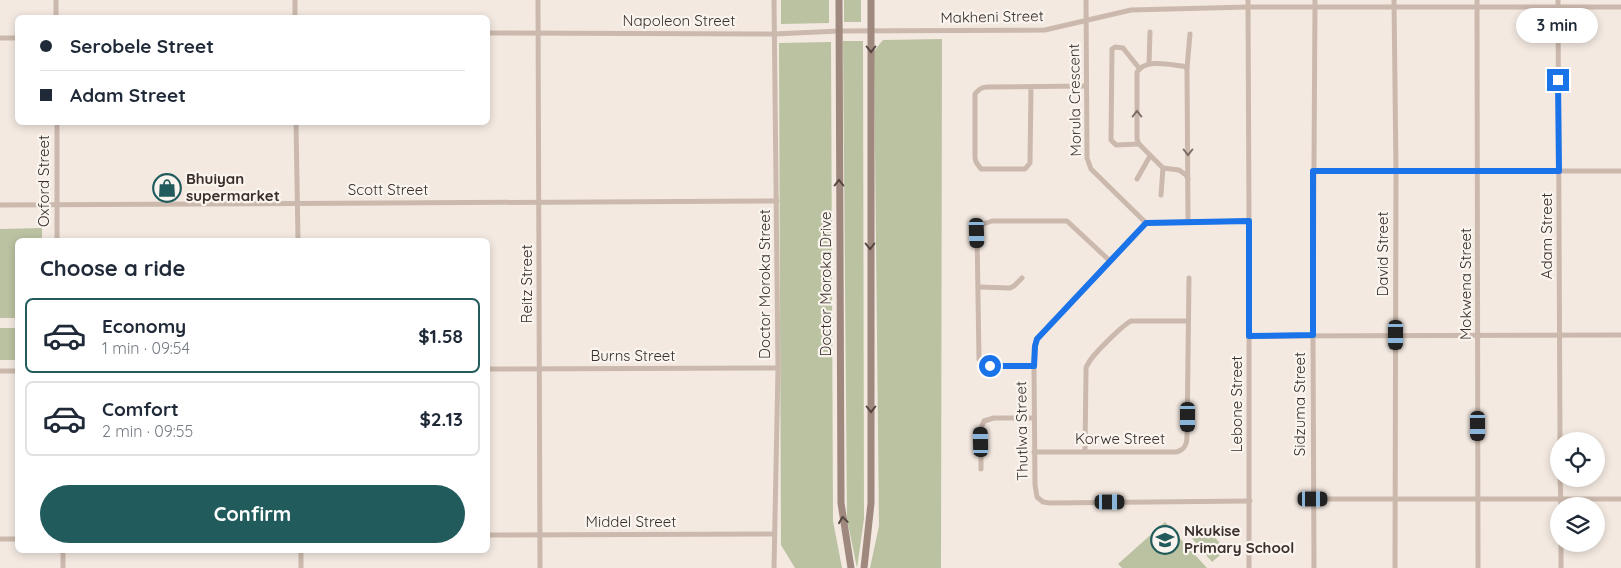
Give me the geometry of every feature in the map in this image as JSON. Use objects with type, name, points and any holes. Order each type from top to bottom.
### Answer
[{"type":"street","points":[[56,0],[56,15]]},
{"type":"street","points":[[295,0],[295,15]]},
{"type":"street","name":"Reitz Street","points":[[538,0],[540,568]]},
{"type":"street","name":"Doctor Moroka Street","points":[[774,0],[778,368],[774,568]]},
{"type":"street","name":"Doctor Moroka Drive","points":[[839,0],[841,503],[851,568]]},
{"type":"street","points":[[864,568],[871,503],[871,0]]},
{"type":"street","name":"Morula Crescent","points":[[1086,0],[1088,164],[1146,223]]},
{"type":"street","name":"Lebone Street","points":[[1248,0],[1249,568]]},
{"type":"street","name":"Sidzuma Street","points":[[1314,568],[1313,171],[1315,0]]},
{"type":"street","name":"David Street","points":[[1394,0],[1396,171],[1395,568]]},
{"type":"street","name":"Mokwena Street","points":[[1478,0],[1478,568]]},
{"type":"street","name":"Adam Street","points":[[1558,0],[1560,432]]},
{"type":"street","name":"Makheni Street","points":[[871,31],[1045,30],[1131,10],[1621,7]]},
{"type":"street","name":"Napoleon Street","points":[[490,33],[774,34],[871,31]]},
{"type":"street","points":[[1150,32],[1150,64]]},
{"type":"street","points":[[1188,221],[1187,68],[1190,34]]},
{"type":"street","points":[[0,38],[15,38]]},
{"type":"street","points":[[1139,68],[1124,50],[1113,48],[1111,140],[1116,145],[1139,144]]},
{"type":"street","points":[[1139,68],[1150,64],[1183,66],[1187,68]]},
{"type":"street","points":[[1139,68],[1137,72],[1137,139],[1139,144],[1162,168],[1179,170],[1188,179]]},
{"type":"street","points":[[1031,87],[1030,163],[1025,169],[981,169],[975,158],[975,94],[982,87],[1086,86]]},
{"type":"street","name":"Oxford Street","points":[[56,125],[57,238]]},
{"type":"street","points":[[296,125],[298,238]]},
{"type":"street","points":[[1136,179],[1150,156]]},
{"type":"street","points":[[1162,168],[1162,196]]},
{"type":"street","points":[[1313,171],[1621,171]]},
{"type":"street","name":"Scott Street","points":[[0,204],[777,201]]},
{"type":"street","points":[[1034,366],[986,366],[980,362],[978,354],[978,229],[980,225],[988,221],[1067,222],[1110,261]]},
{"type":"street","points":[[1146,223],[1249,221]]},
{"type":"street","name":"Thutlwa Street","points":[[1146,223],[1037,339],[1034,366],[1035,492],[1037,497],[1044,502],[1250,501]]},
{"type":"street","points":[[978,287],[1010,288],[1022,278]]},
{"type":"street","name":"Korwe Street","points":[[1034,452],[1176,452],[1181,451],[1185,447],[1188,436],[1189,278]]},
{"type":"street","points":[[1085,452],[1086,367],[1091,358],[1124,326],[1132,321],[1188,321]]},
{"type":"street","points":[[1249,336],[1621,335]]},
{"type":"street","name":"Burns Street","points":[[490,369],[778,368]]},
{"type":"street","points":[[0,371],[15,371]]},
{"type":"street","points":[[981,469],[981,428],[984,421],[994,418],[1034,418]]},
{"type":"street","points":[[1313,499],[1550,500]]},
{"type":"street","points":[[1605,499],[1621,499]]},
{"type":"street","name":"Middel Street","points":[[490,535],[774,534]]},
{"type":"street","points":[[0,539],[15,539]]},
{"type":"street","points":[[1561,552],[1561,568]]},
{"type":"street","points":[[63,553],[63,568]]},
{"type":"street","points":[[301,553],[301,568]]},
{"type":"green space","points":[[781,0],[829,0],[829,23],[781,24]]},
{"type":"green space","points":[[844,0],[861,0],[861,22],[844,22]]},
{"type":"green space","points":[[942,39],[941,568],[870,568],[879,526],[874,51],[883,40]]},
{"type":"green space","points":[[843,41],[863,41],[864,519],[857,568],[847,519]]},
{"type":"green space","points":[[831,42],[833,521],[842,568],[795,568],[781,545],[779,43]]},
{"type":"green space","points":[[42,228],[42,238],[15,238],[15,318],[0,318],[0,229]]},
{"type":"green space","points":[[0,328],[15,328],[15,360],[0,360]]},
{"type":"green space","points":[[1165,522],[1207,568],[1122,568],[1118,564]]},
{"type":"green space","points":[[1204,525],[1226,550],[1212,562],[1191,537]]},
{"type":"place","name":"Bhuiyan supermarket","points":[[167,188]]},
{"type":"place","name":"Nkukise Primary School","points":[[1165,540]]},
{"type":"route","points":[[990,366],[1034,366],[1037,339],[1146,223],[1249,221],[1249,336],[1313,335],[1313,171],[1559,171],[1558,80]]}]
